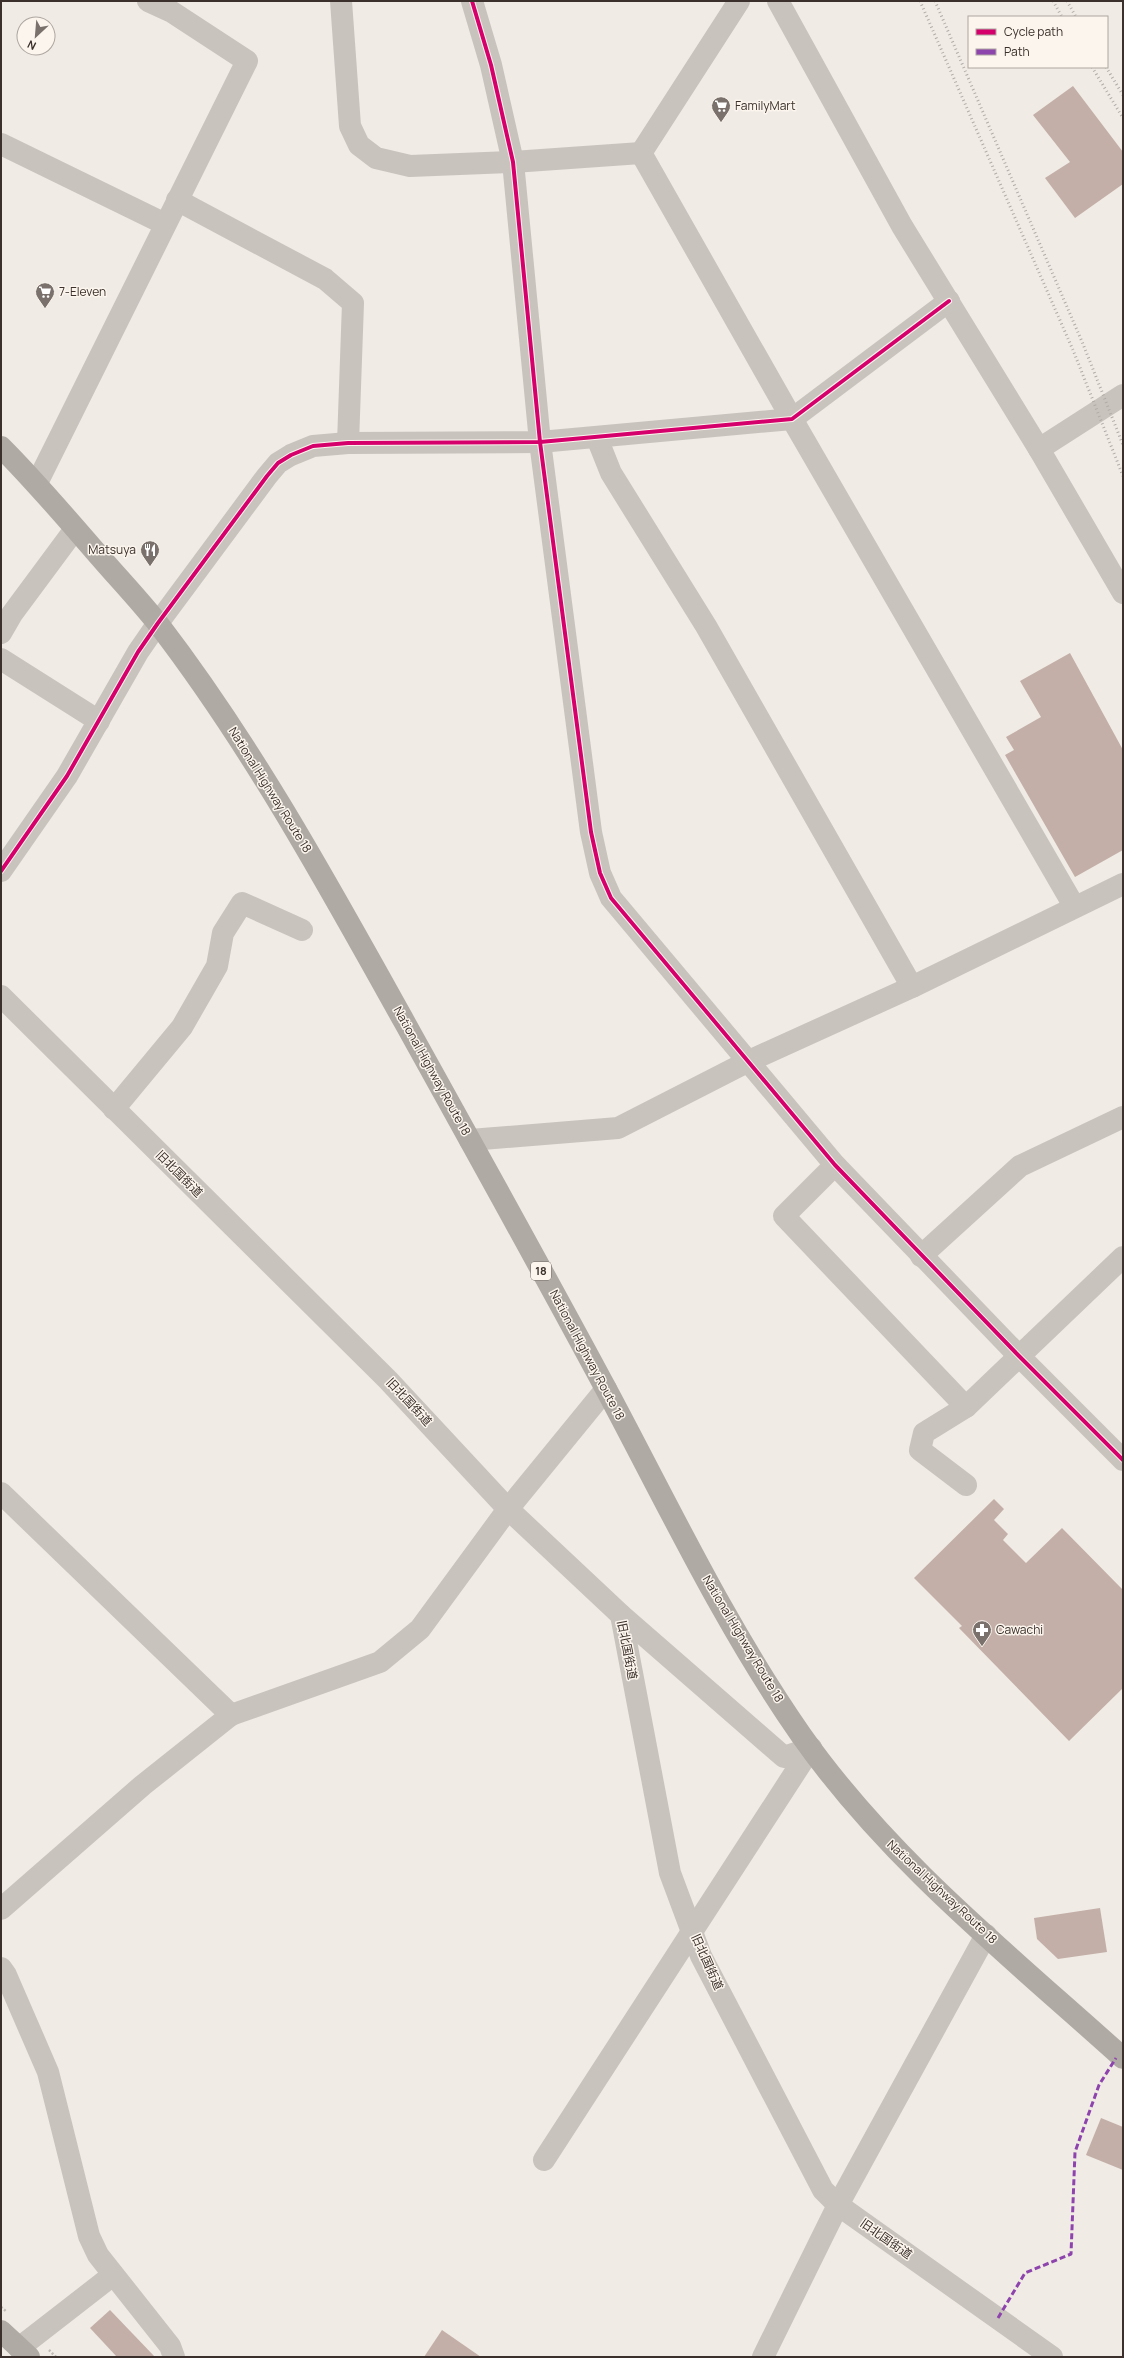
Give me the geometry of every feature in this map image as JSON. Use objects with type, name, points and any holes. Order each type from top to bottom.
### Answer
[{"type":"highway","name":"National Highway Route 18","points":[[1,447],[37,483],[75,529],[158,623],[253,761],[305,844],[470,1140],[606,1389],[712,1589],[748,1653],[811,1748],[844,1792],[879,1833],[927,1881],[1123,2058]]},
{"type":"highway","points":[[1,2331],[24,2352]]},
{"type":"street","points":[[37,483],[247,61],[175,7],[148,1]]},
{"type":"street","points":[[341,1],[350,126],[358,145],[376,158],[410,166],[513,162],[641,153]]},
{"type":"street","points":[[472,1],[491,65],[513,162],[540,442],[591,832],[600,873],[611,898],[835,1165],[921,1256],[1123,1460]]},
{"type":"street","points":[[641,153],[738,1]]},
{"type":"street","points":[[778,1],[902,226],[1040,449],[1123,593]]},
{"type":"street","points":[[1,144],[165,224]]},
{"type":"street","points":[[641,153],[792,419],[1074,906]]},
{"type":"street","points":[[177,200],[325,279],[353,303],[348,443]]},
{"type":"street","points":[[1,871],[67,776],[138,652],[158,623],[278,464],[292,455],[313,446],[348,443],[540,442],[792,419],[949,301]]},
{"type":"street","points":[[1040,449],[1123,395]]},
{"type":"street","points":[[597,438],[611,473],[706,626],[912,987]]},
{"type":"street","points":[[1,633],[6,610],[75,529]]},
{"type":"street","points":[[1,659],[99,721]]},
{"type":"street","points":[[470,1140],[618,1128],[749,1061],[912,987],[1074,906],[1123,884]]},
{"type":"street","points":[[114,1110],[182,1027],[217,966],[223,933],[242,903],[302,930]]},
{"type":"street","name":"旧北国街道","points":[[1,996],[114,1110],[388,1380],[508,1509],[621,1615],[670,1874],[694,1932],[702,1956],[822,2190],[838,2205],[1052,2357]]},
{"type":"street","points":[[921,1256],[1020,1166],[1123,1118]]},
{"type":"street","points":[[835,1165],[784,1216],[966,1406]]},
{"type":"street","points":[[966,1485],[920,1450],[924,1433],[966,1406],[1018,1355],[1123,1258]]},
{"type":"street","points":[[1,1909],[143,1785],[231,1715],[380,1662],[401,1647],[420,1629],[440,1604],[508,1509],[606,1389]]},
{"type":"street","points":[[1,1493],[231,1715]]},
{"type":"street","points":[[621,1615],[784,1757],[811,1748]]},
{"type":"street","points":[[544,2160],[694,1932],[741,1853],[811,1748]]},
{"type":"street","points":[[763,2357],[838,2205],[986,1935]]},
{"type":"street","points":[[1,1968],[6,1975],[48,2072],[89,2236],[98,2255],[170,2346],[174,2357]]},
{"type":"street","points":[[24,2352],[113,2275]]},
{"type":"building","points":[[1073,86],[1123,152],[1123,184],[1075,218],[1045,178],[1070,162],[1033,115]]},
{"type":"building","points":[[1070,653],[1123,750],[1123,850],[1075,877],[1005,755],[1014,750],[1006,737],[1041,717],[1020,681]]},
{"type":"building","points":[[994,1499],[1004,1509],[994,1520],[1008,1534],[1003,1540],[1026,1563],[1062,1528],[1123,1590],[1123,1688],[1069,1741],[959,1628],[962,1626],[914,1578]]},
{"type":"building","points":[[1100,1908],[1107,1952],[1058,1959],[1037,1939],[1034,1918]]},
{"type":"building","points":[[1101,2118],[1123,2127],[1123,2170],[1086,2155]]},
{"type":"building","points":[[110,2310],[155,2357],[117,2357],[90,2328]]},
{"type":"building","points":[[442,2330],[481,2357],[424,2357]]},
{"type":"railway","points":[[920,1],[1073,350],[1123,476]]},
{"type":"railway","points":[[935,1],[1083,344],[1123,445]]},
{"type":"railway","points":[[1053,1],[1061,16]]},
{"type":"railway","points":[[1067,1],[1075,16]]},
{"type":"railway","points":[[1093,68],[1123,118]]},
{"type":"railway","points":[[1107,68],[1123,95]]},
{"type":"marked path","points":[[998,2318],[1025,2273],[1071,2254],[1075,2152],[1099,2085],[1116,2058]]},
{"type":"cycle path","points":[[472,1],[491,65],[513,162],[540,442],[591,832],[600,873],[611,898],[835,1165],[1018,1355],[1123,1460]]},
{"type":"cycle path","points":[[1,871],[67,776],[138,652],[158,623],[267,476],[278,463],[291,455],[313,446],[348,443],[540,442],[792,419],[949,301]]},
{"type":"place","name":"FamilyMart","points":[[721,123]]},
{"type":"place","name":"7-Eleven","points":[[45,309]]},
{"type":"place","name":"Matsuya","points":[[150,567]]},
{"type":"place","name":"Cawachi","points":[[982,1647]]}]
